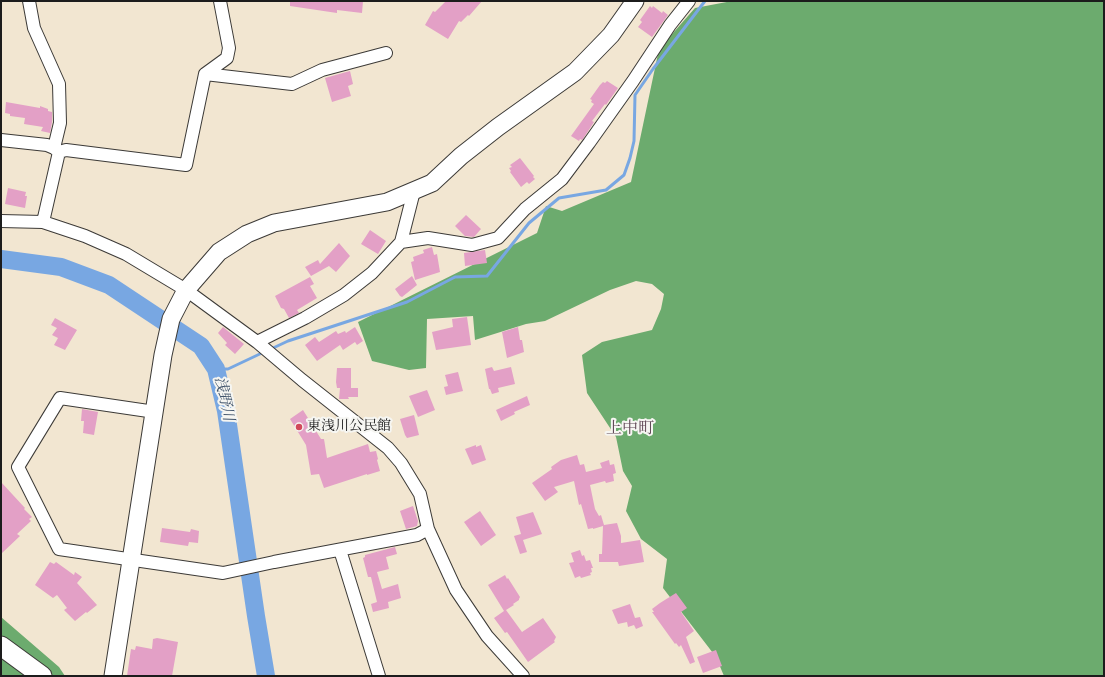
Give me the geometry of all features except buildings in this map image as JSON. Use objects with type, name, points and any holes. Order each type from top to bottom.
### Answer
[{"type":"main road","points":[[1,646],[42,676]]},
{"type":"street","points":[[29,1],[34,28],[59,84],[60,123],[43,222]]},
{"type":"street","points":[[1,140],[47,145],[56,150],[186,165],[205,74],[227,58],[230,48],[220,1]]},
{"type":"street","points":[[113,676],[163,355],[171,319],[186,290],[219,252],[247,234],[274,223],[388,202],[432,183],[461,156],[498,127],[575,72],[611,35],[635,1]]},
{"type":"street","points":[[401,242],[428,238],[472,245],[498,238],[525,209],[562,179],[689,1]]},
{"type":"street","points":[[205,74],[292,84],[322,70],[386,53]]},
{"type":"street","points":[[259,344],[344,295],[372,272],[401,242],[414,191]]},
{"type":"street","points":[[1,221],[43,222],[85,236],[126,254],[186,290],[259,344],[388,448],[401,462],[420,494],[428,529],[456,590],[487,636],[523,676]]},
{"type":"street","points":[[155,412],[60,398],[18,467],[60,549],[223,573],[417,535],[428,529]]},
{"type":"street","points":[[340,550],[379,676]]},
{"type":"green space","points":[[732,1],[1104,1],[1104,676],[724,676],[716,657],[663,588],[667,559],[641,539],[626,511],[632,486],[623,471],[616,437],[587,393],[582,355],[602,342],[652,330],[661,309],[664,294],[652,284],[636,281],[610,290],[545,321],[526,324],[475,340],[473,316],[427,319],[426,368],[409,370],[372,361],[358,322],[537,233],[546,206],[562,211],[631,182],[659,49],[695,8]]},
{"type":"green space","points":[[1,617],[59,667],[65,676],[1,676]]},
{"type":"waterway","points":[[271,349],[288,341],[407,302],[455,277],[487,276],[529,223],[559,198],[606,190],[624,175],[630,158],[634,141],[635,95],[705,1]]},
{"type":"waterway","name":"浅野川","points":[[1,259],[61,267],[109,285],[201,346],[216,369],[226,411],[266,676]]},
{"type":"waterway","points":[[216,369],[228,369],[264,352]]},
{"type":"place","name":"東浅川公民館","points":[[299,427]]},
{"type":"district","name":"上中町","points":[[630,430]]}]
